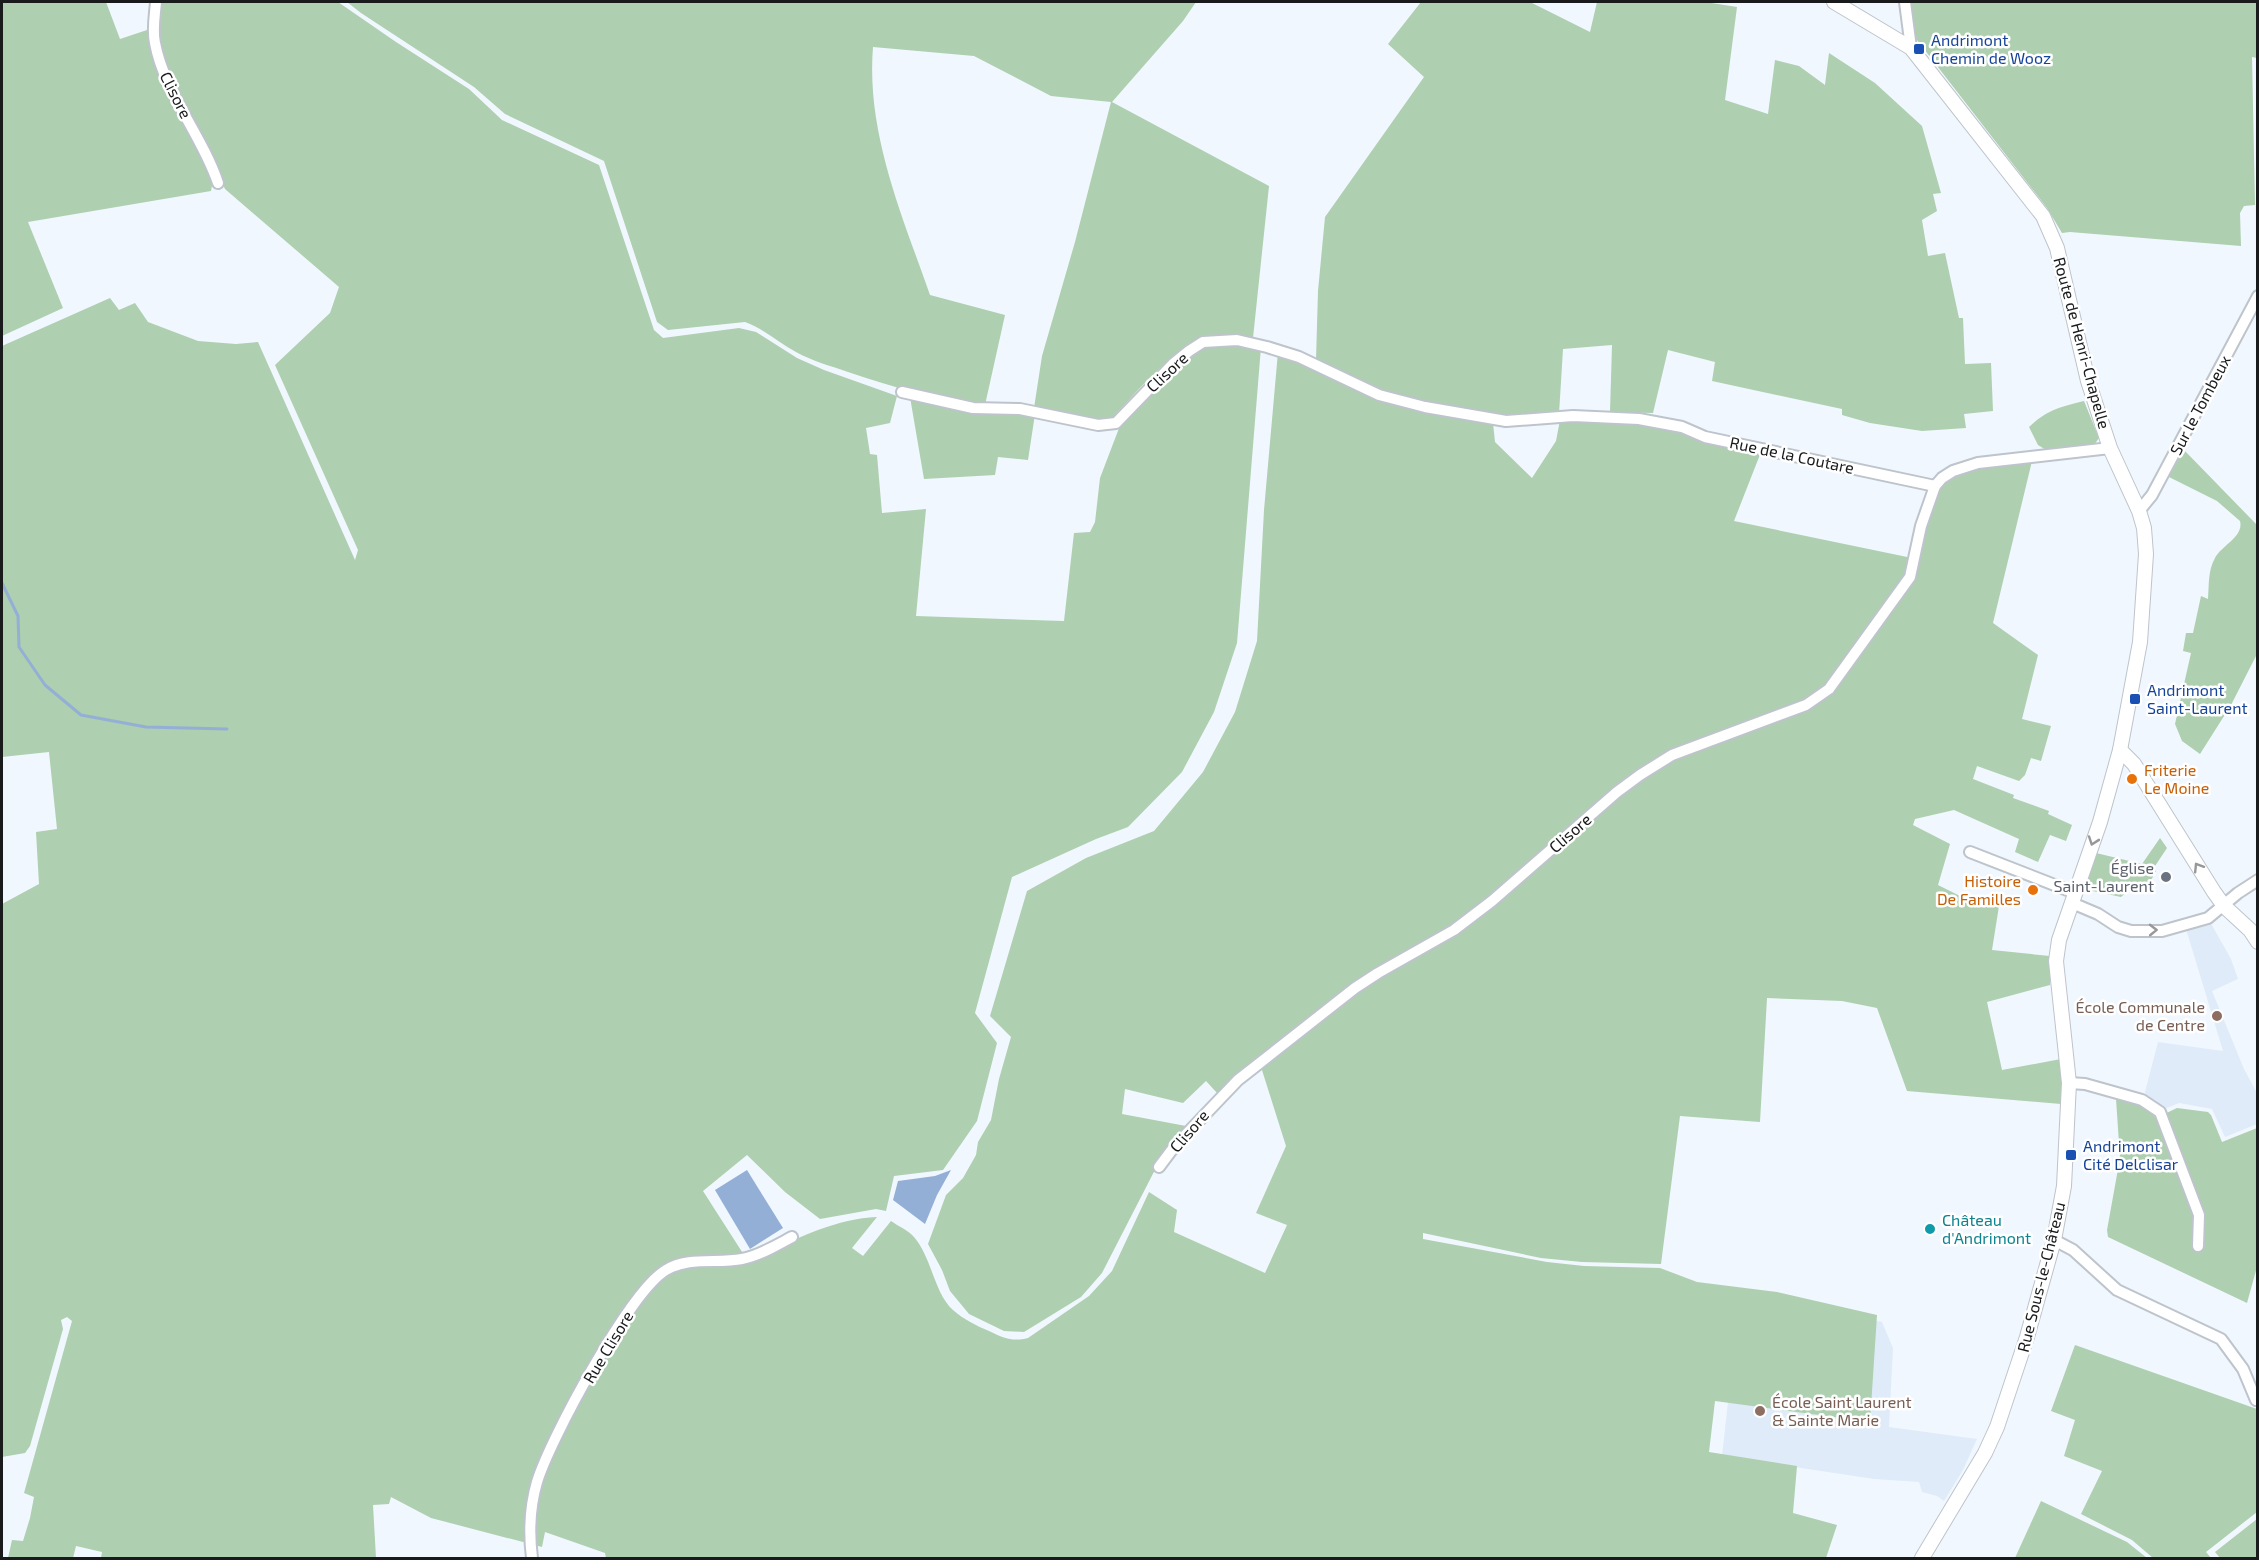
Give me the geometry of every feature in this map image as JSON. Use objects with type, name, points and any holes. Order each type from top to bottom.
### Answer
[{"type":"street","name":"Clisore","points":[[156,2],[154,41],[161,65],[212,164],[218,183]]},
{"type":"street","name":"Route de Henri-Chapelle","points":[[1834,2],[1911,48],[2043,216],[2057,248],[2088,381],[2110,448],[2139,511],[2146,554],[2140,642],[2120,750],[2100,822],[2073,898]]},
{"type":"street","points":[[1905,2],[1911,48]]},
{"type":"street","name":"Sur le Tombeux","points":[[2139,511],[2152,495],[2258,296]]},
{"type":"street","name":"Clisore","points":[[902,392],[973,408],[1020,409],[1098,425],[1116,423],[1173,364],[1189,351],[1203,342],[1237,340],[1267,346],[1299,357],[1379,395],[1469,415]]},
{"type":"street","name":"Rue de la Coutare","points":[[1469,415],[1506,421],[1573,416],[1639,419],[1682,427],[1705,437],[1935,486]]},
{"type":"street","points":[[1935,486],[1953,471],[1978,463],[2110,448]]},
{"type":"street","name":"Clisore","points":[[1159,1167],[1173,1147],[1238,1080],[1355,988],[1454,930],[1492,901],[1617,792],[1640,775],[1672,755],[1791,712],[1819,698],[1829,689],[1910,576],[1921,526],[1935,486]]},
{"type":"street","points":[[2120,750],[2134,764],[2224,906],[2250,930],[2258,942]]},
{"type":"street","points":[[1970,852],[2073,898],[2108,922],[2131,931],[2162,931],[2208,918],[2238,892],[2258,880]]},
{"type":"street","name":"Rue Sous-le-Château","points":[[1922,1558],[1985,1453],[1997,1427],[2024,1348],[2054,1240],[2064,1186],[2069,1083],[2056,961],[2059,940],[2073,898]]},
{"type":"street","points":[[2069,1083],[2085,1084],[2142,1100],[2153,1105],[2160,1112],[2199,1215],[2198,1246]]},
{"type":"street","name":"Rue Clisore","points":[[532,1558],[531,1522],[537,1484],[547,1453],[609,1342],[645,1290],[666,1270],[682,1263],[742,1259],[792,1237]]},
{"type":"street","points":[[2054,1240],[2073,1250],[2117,1290],[2221,1339],[2243,1369],[2256,1400]]},
{"type":"shaded area","name":"École Communale de Centre","points":[[2209,920],[2231,959],[2238,979],[2212,991],[2244,1069],[2257,1093],[2257,1124],[2225,1137],[2212,1109],[2179,1103],[2164,1109],[2155,1100],[2146,1096],[2145,1092],[2158,1042],[2223,1051],[2186,929]]},
{"type":"shaded area","name":"École Saint Laurent & Sainte Marie","points":[[1868,1319],[1882,1322],[1893,1348],[1889,1427],[1977,1439],[1963,1470],[1944,1501],[1937,1496],[1922,1492],[1919,1482],[1874,1479],[1722,1456],[1728,1402],[1860,1421]]},
{"type":"green space","points":[[2,2],[106,2],[120,39],[150,29],[213,180],[211,191],[28,222],[63,308],[2,336]]},
{"type":"green space","points":[[159,2],[338,2],[469,89],[502,120],[599,165],[654,330],[663,338],[739,328],[756,332],[797,358],[897,396],[890,423],[866,428],[870,454],[877,455],[882,513],[926,509],[916,616],[1064,621],[1074,533],[1090,532],[1095,522],[1100,478],[1121,423],[1172,370],[1204,345],[1227,343],[1261,347],[1237,643],[1214,712],[1182,772],[1128,827],[1012,877],[975,1013],[997,1043],[977,1121],[943,1170],[894,1176],[886,1211],[876,1209],[820,1219],[785,1192],[747,1155],[703,1191],[744,1255],[750,1258],[828,1226],[861,1218],[877,1217],[852,1248],[863,1256],[891,1221],[906,1230],[920,1245],[941,1294],[953,1310],[975,1325],[1008,1339],[1028,1338],[1089,1296],[1112,1271],[1149,1192],[1177,1210],[1174,1232],[1265,1273],[1287,1225],[1256,1213],[1286,1146],[1261,1067],[1360,989],[1449,938],[1627,789],[1662,765],[1802,711],[1829,696],[1864,643],[1910,583],[1935,494],[1944,483],[1954,475],[1978,466],[2032,461],[1993,623],[2038,655],[2022,719],[2051,726],[2041,761],[2031,758],[2025,775],[2019,781],[1977,766],[1973,779],[2014,795],[2013,798],[2049,811],[2048,814],[2072,825],[2066,841],[2050,835],[2038,862],[2015,852],[2019,839],[1954,810],[1915,819],[1913,825],[1950,844],[1938,885],[1960,896],[1999,906],[1992,950],[2050,956],[2050,985],[1987,1002],[2002,1070],[2061,1059],[2061,1104],[1907,1091],[1877,1008],[1842,1001],[1767,998],[1760,1122],[1680,1116],[1661,1264],[1582,1262],[1541,1258],[1423,1233],[1423,1239],[1547,1262],[1584,1266],[1660,1268],[1697,1282],[1777,1292],[1877,1315],[1870,1422],[1715,1401],[1709,1452],[1797,1466],[1793,1513],[1837,1525],[1826,1558],[606,1558],[605,1553],[545,1532],[542,1547],[431,1518],[391,1497],[389,1504],[373,1505],[376,1558],[101,1558],[102,1552],[76,1546],[73,1558],[8,1558],[12,1540],[23,1541],[30,1518],[34,1497],[24,1493],[72,1321],[67,1317],[61,1320],[63,1329],[30,1446],[25,1453],[2,1457],[2,904],[39,884],[36,832],[57,829],[49,752],[2,757],[2,346],[110,298],[119,310],[135,303],[148,322],[198,341],[236,344],[258,342],[355,560],[358,550],[275,365],[330,313],[339,287],[225,189],[162,57],[157,38]]},
{"type":"green space","points":[[347,2],[1196,2],[1183,21],[1112,102],[1269,186],[1253,338],[1230,335],[1207,338],[1179,352],[1166,362],[1108,422],[1034,408],[1042,356],[1075,242],[1111,102],[1051,96],[974,56],[873,47],[872,79],[875,111],[888,173],[930,295],[1005,315],[985,405],[915,392],[822,363],[796,352],[759,328],[745,322],[668,330],[657,322],[604,161],[505,114],[474,87]]},
{"type":"green space","points":[[1421,2],[1530,2],[1590,32],[1597,2],[1705,2],[1737,7],[1725,100],[1768,114],[1775,60],[1799,66],[1825,85],[1829,53],[1875,83],[1922,126],[1941,193],[1933,194],[1937,211],[1922,220],[1928,256],[1945,253],[1959,318],[1963,318],[1965,364],[1991,363],[1993,411],[1964,414],[1966,428],[1922,431],[1870,423],[1842,415],[1842,409],[1712,381],[1715,362],[1668,350],[1653,413],[1610,412],[1612,345],[1563,349],[1559,414],[1506,418],[1467,413],[1392,395],[1359,384],[1316,360],[1318,291],[1325,217],[1424,77],[1388,44]]},
{"type":"green space","points":[[1907,2],[2257,2],[2257,58],[2252,57],[2255,205],[2244,206],[2240,213],[2241,246],[2062,233],[2047,208],[1917,40],[1912,29]]},
{"type":"green space","points":[[1278,352],[1385,401],[1493,423],[1495,442],[1532,478],[1556,441],[1560,420],[1650,424],[1719,444],[1761,452],[1734,521],[1912,558],[1896,591],[1817,696],[1692,744],[1687,743],[1631,779],[1503,889],[1446,932],[1245,1067],[1218,1094],[1206,1081],[1183,1103],[1125,1089],[1122,1114],[1186,1126],[1160,1160],[1102,1273],[1081,1297],[1024,1332],[1004,1331],[969,1314],[950,1291],[928,1244],[946,1195],[963,1178],[976,1155],[978,1142],[991,1120],[999,1079],[1011,1037],[990,1016],[1027,891],[1086,858],[1154,831],[1203,772],[1235,712],[1257,641],[1264,510]]},
{"type":"green space","points":[[910,397],[1035,414],[1028,460],[998,457],[995,475],[924,479]]},
{"type":"green space","points":[[2084,401],[2099,438],[2094,445],[2046,450],[2038,445],[2029,427],[2054,410]]},
{"type":"green space","points":[[2183,449],[2257,525],[2257,654],[2231,705],[2200,754],[2182,741],[2175,724],[2191,653],[2183,651],[2186,633],[2193,633],[2201,596],[2208,599],[2210,573],[2215,558],[2239,532],[2240,521],[2217,501],[2169,477]]},
{"type":"green space","points":[[2160,838],[2167,848],[2153,869],[2156,871],[2149,884],[2153,886],[2151,890],[2132,882],[2127,892],[2121,897],[2088,890],[2086,886],[2096,853],[2142,864]]},
{"type":"green space","points":[[2116,1099],[2146,1107],[2156,1118],[2177,1108],[2208,1112],[2222,1142],[2257,1128],[2257,1267],[2247,1303],[2108,1237],[2107,1230],[2120,1158]]},
{"type":"green space","points":[[2075,1345],[2257,1409],[2257,1512],[2206,1552],[2211,1558],[2153,1558],[2132,1540],[2081,1514],[2102,1471],[2064,1456],[2075,1420],[2051,1411]]},
{"type":"green space","points":[[2041,1501],[2127,1542],[2147,1558],[2015,1558]]},
{"type":"green space","points":[[2257,1519],[2257,1558],[2220,1558],[2215,1552]]},
{"type":"water","points":[[747,1170],[783,1228],[750,1249],[715,1190]]},
{"type":"water","points":[[951,1170],[925,1224],[893,1200],[898,1181],[935,1176]]},
{"type":"waterway","points":[[2,583],[18,616],[19,647],[45,685],[81,715],[146,727],[227,729]]},
{"type":"place","name":"Andrimont Chemin de Wooz","points":[[1919,49]]},
{"type":"place","name":"Andrimont Saint-Laurent","points":[[2135,699]]},
{"type":"place","name":"Friterie Le Moine","points":[[2132,779]]},
{"type":"place","name":"Église Saint-Laurent","points":[[2166,877]]},
{"type":"place","name":"Histoire De Familles","points":[[2033,890]]},
{"type":"place","name":"École Communale de Centre","points":[[2217,1016]]},
{"type":"place","name":"Andrimont Cité Delclisar","points":[[2071,1155]]},
{"type":"place","name":"Château d'Andrimont","points":[[1930,1229]]},
{"type":"place","name":"École Saint Laurent & Sainte Marie","points":[[1760,1411]]}]
